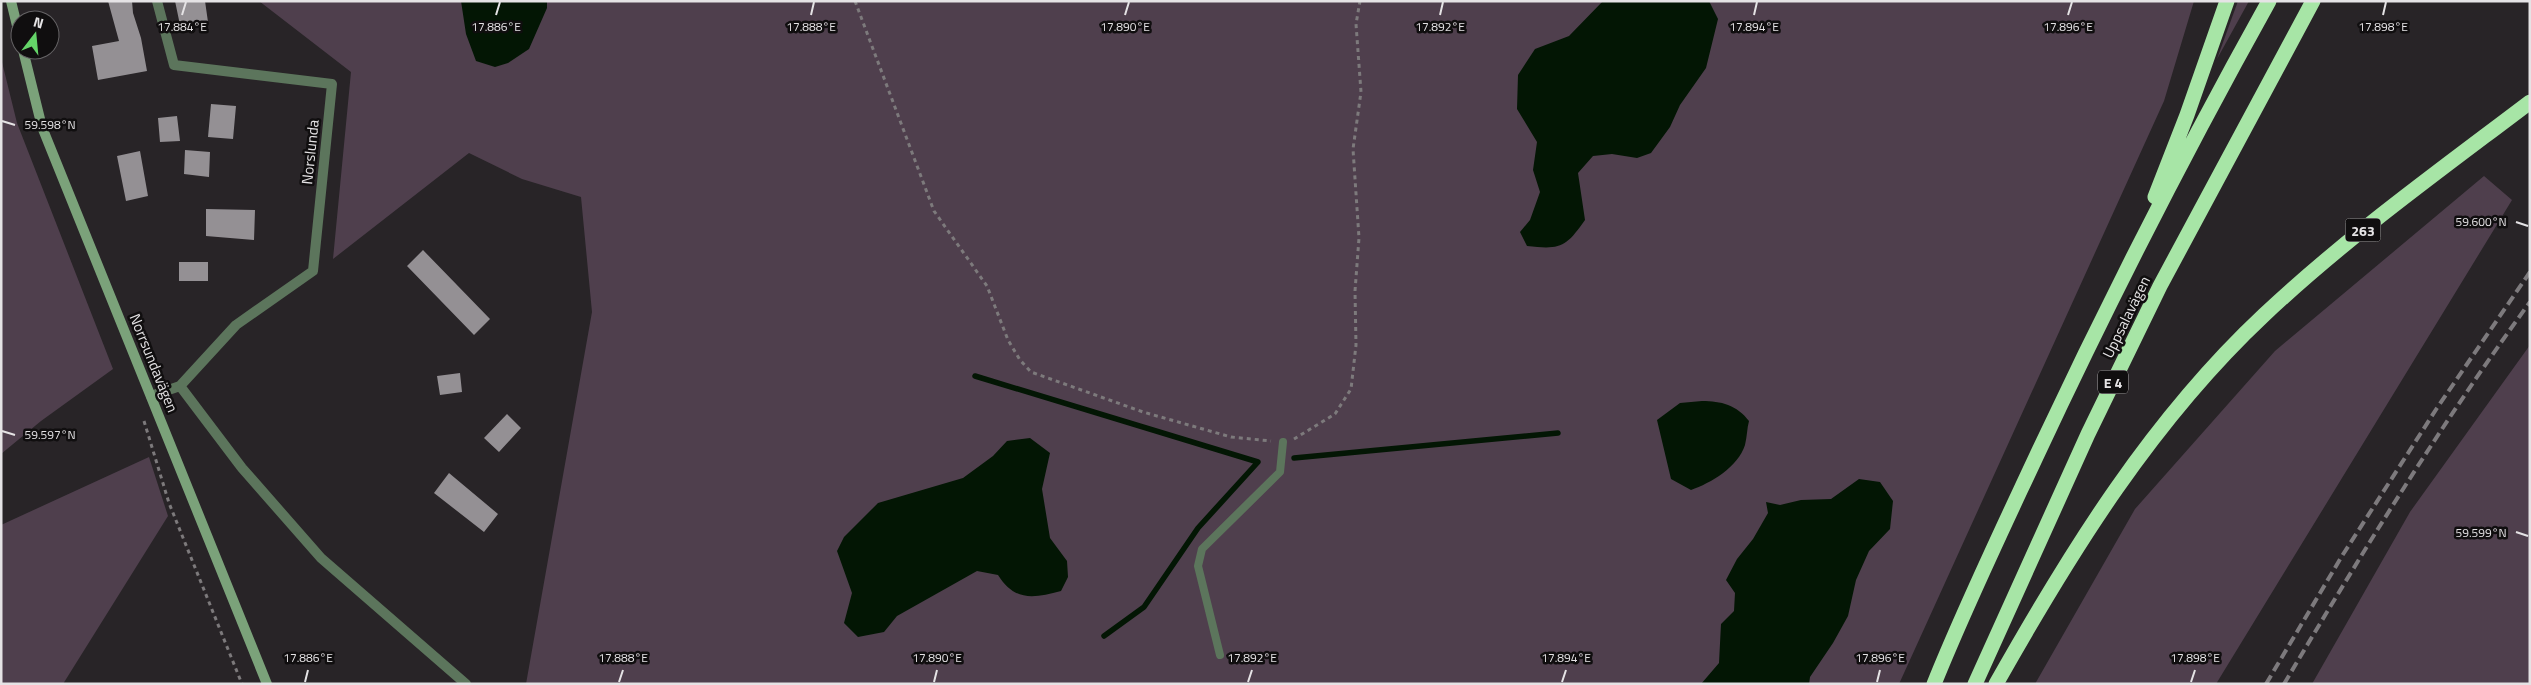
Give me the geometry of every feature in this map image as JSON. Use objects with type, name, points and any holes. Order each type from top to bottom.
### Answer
[{"type":"highway","points":[[2126,271],[2187,115],[2227,1]]},
{"type":"highway","name":"Uppsalavägen","points":[[1934,684],[2000,534],[2126,271],[2270,1]]},
{"type":"highway","name":"Uppsalavägen","points":[[1975,684],[2088,434],[2160,286],[2314,1]]},
{"type":"highway","name":"263","points":[[1996,684],[2066,564],[2135,460],[2208,373],[2263,316],[2312,272],[2383,213],[2530,102]]},
{"type":"street","name":"Norslunda","points":[[157,1],[174,65],[332,84],[313,271],[236,326],[180,386]]},
{"type":"street","name":"Norrsundavägen","points":[[25,60],[42,127],[267,684]]},
{"type":"street","points":[[151,396],[180,386],[242,468],[321,558],[466,684]]},
{"type":"lane","points":[[1220,655],[1198,566],[1202,549],[1280,472],[1283,442]]},
{"type":"path","points":[[854,1],[934,211],[987,286],[1008,340],[1020,360],[1031,372],[1143,412],[1204,430],[1231,437],[1283,442],[1296,438],[1335,414],[1351,389],[1356,345],[1354,291],[1359,238],[1353,149],[1361,92],[1356,24],[1360,1]]},
{"type":"shaded area","points":[[259,1],[2194,1],[2164,101],[1899,684],[526,684],[592,312],[581,197],[522,179],[469,153],[333,259],[351,72]]},
{"type":"shaded area","points":[[461,1],[547,1],[547,8],[529,49],[508,63],[495,67],[476,61],[466,34]]},
{"type":"shaded area","points":[[1603,1],[1709,1],[1718,19],[1706,68],[1680,105],[1670,127],[1651,153],[1637,158],[1612,154],[1593,156],[1578,173],[1585,220],[1573,236],[1562,245],[1555,247],[1527,246],[1520,232],[1530,220],[1540,192],[1533,170],[1537,142],[1517,109],[1518,75],[1535,49],[1569,36]]},
{"type":"shaded area","points":[[2238,1],[2249,1],[2217,59]]},
{"type":"shaded area","points":[[1,58],[17,123],[113,369],[41,421],[1,454]]},
{"type":"shaded area","points":[[2484,176],[2512,200],[2216,684],[2035,684],[2135,509],[2275,351]]},
{"type":"shaded area","points":[[2530,345],[2530,684],[2312,684],[2410,512]]},
{"type":"shaded area","points":[[1702,401],[1728,405],[1739,411],[1749,421],[1745,445],[1736,460],[1723,473],[1691,490],[1671,479],[1657,420],[1680,403]]},
{"type":"shaded area","points":[[1030,438],[1050,453],[1042,489],[1050,538],[1067,561],[1068,577],[1061,591],[1026,596],[1011,590],[998,575],[977,571],[897,616],[884,632],[858,637],[844,623],[852,593],[837,551],[844,537],[878,503],[963,478],[993,456],[1007,441]]},
{"type":"shaded area","points":[[149,457],[168,516],[63,684],[1,684],[1,525]]},
{"type":"shaded area","points":[[1859,479],[1880,482],[1893,501],[1890,529],[1869,551],[1856,580],[1848,616],[1833,643],[1810,677],[1809,684],[1701,684],[1719,663],[1721,624],[1734,611],[1735,593],[1726,580],[1737,559],[1753,539],[1768,513],[1766,502],[1780,505],[1801,500],[1831,499]]},
{"type":"building","points":[[108,1],[132,1],[133,13],[141,38],[147,71],[98,80],[92,46],[119,41]]},
{"type":"building","points":[[175,1],[205,1],[208,22],[180,25]]},
{"type":"building","points":[[211,104],[236,106],[233,139],[208,137]]},
{"type":"building","points":[[177,116],[180,141],[160,142],[158,118]]},
{"type":"building","points":[[185,150],[210,152],[209,177],[184,174]]},
{"type":"building","points":[[140,151],[148,196],[126,201],[117,156]]},
{"type":"building","points":[[206,209],[255,210],[254,240],[206,236]]},
{"type":"building","points":[[423,250],[490,319],[474,335],[407,266]]},
{"type":"building","points":[[179,262],[208,262],[208,281],[179,281]]},
{"type":"building","points":[[460,373],[462,392],[440,395],[437,376]]},
{"type":"building","points":[[507,414],[521,428],[499,452],[484,438]]},
{"type":"building","points":[[449,473],[498,514],[484,532],[434,493]]},
{"type":"waterway","points":[[975,376],[1258,462],[1198,528],[1144,607],[1104,636]]},
{"type":"waterway","points":[[1294,458],[1558,433]]},
{"type":"railway","points":[[2266,684],[2342,556],[2437,408],[2530,272]]},
{"type":"railway","points":[[2284,684],[2402,490],[2530,302]]}]
